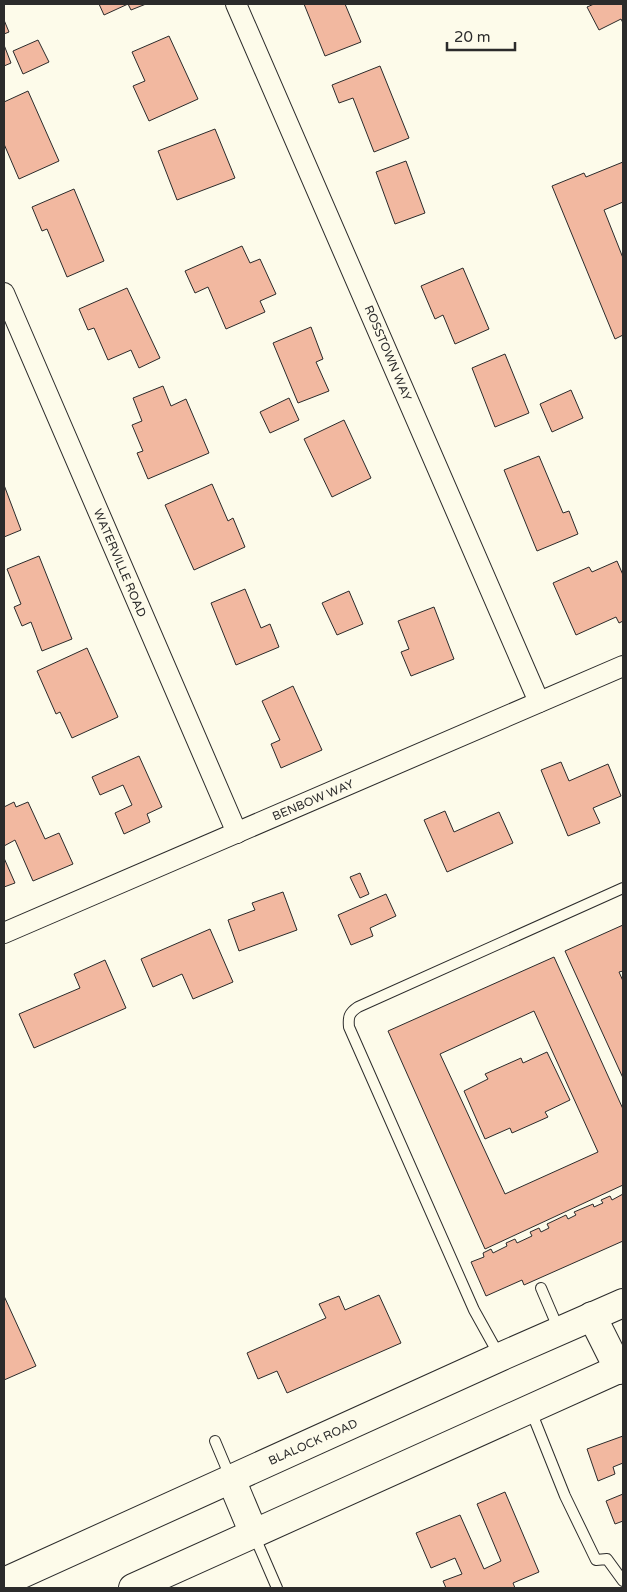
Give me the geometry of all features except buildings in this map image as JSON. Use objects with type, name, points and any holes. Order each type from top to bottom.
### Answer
[{"type":"main road","name":"BLALOCK ROAD","points":[[4,1582],[500,1356],[623,1303]]},
{"type":"main road","points":[[133,1588],[621,1368],[592,1316]]},
{"type":"main road","points":[[231,1479],[254,1534]]},
{"type":"street","name":"ROSSTOWN WAY","points":[[236,4],[539,702]]},
{"type":"street","name":"WATERVILLE ROAD","points":[[4,293],[237,833]]},
{"type":"street","name":"BENBOW WAY","points":[[4,933],[623,666]]},
{"type":"lane","points":[[500,1356],[474,1310],[349,1028],[348,1018],[351,1012],[358,1007],[623,888]]},
{"type":"lane","points":[[540,1288],[559,1331]]},
{"type":"lane","points":[[530,1410],[565,1496],[596,1560],[607,1559],[623,1581]]},
{"type":"lane","points":[[214,1441],[231,1479]]},
{"type":"lane","points":[[254,1534],[277,1588]]}]
